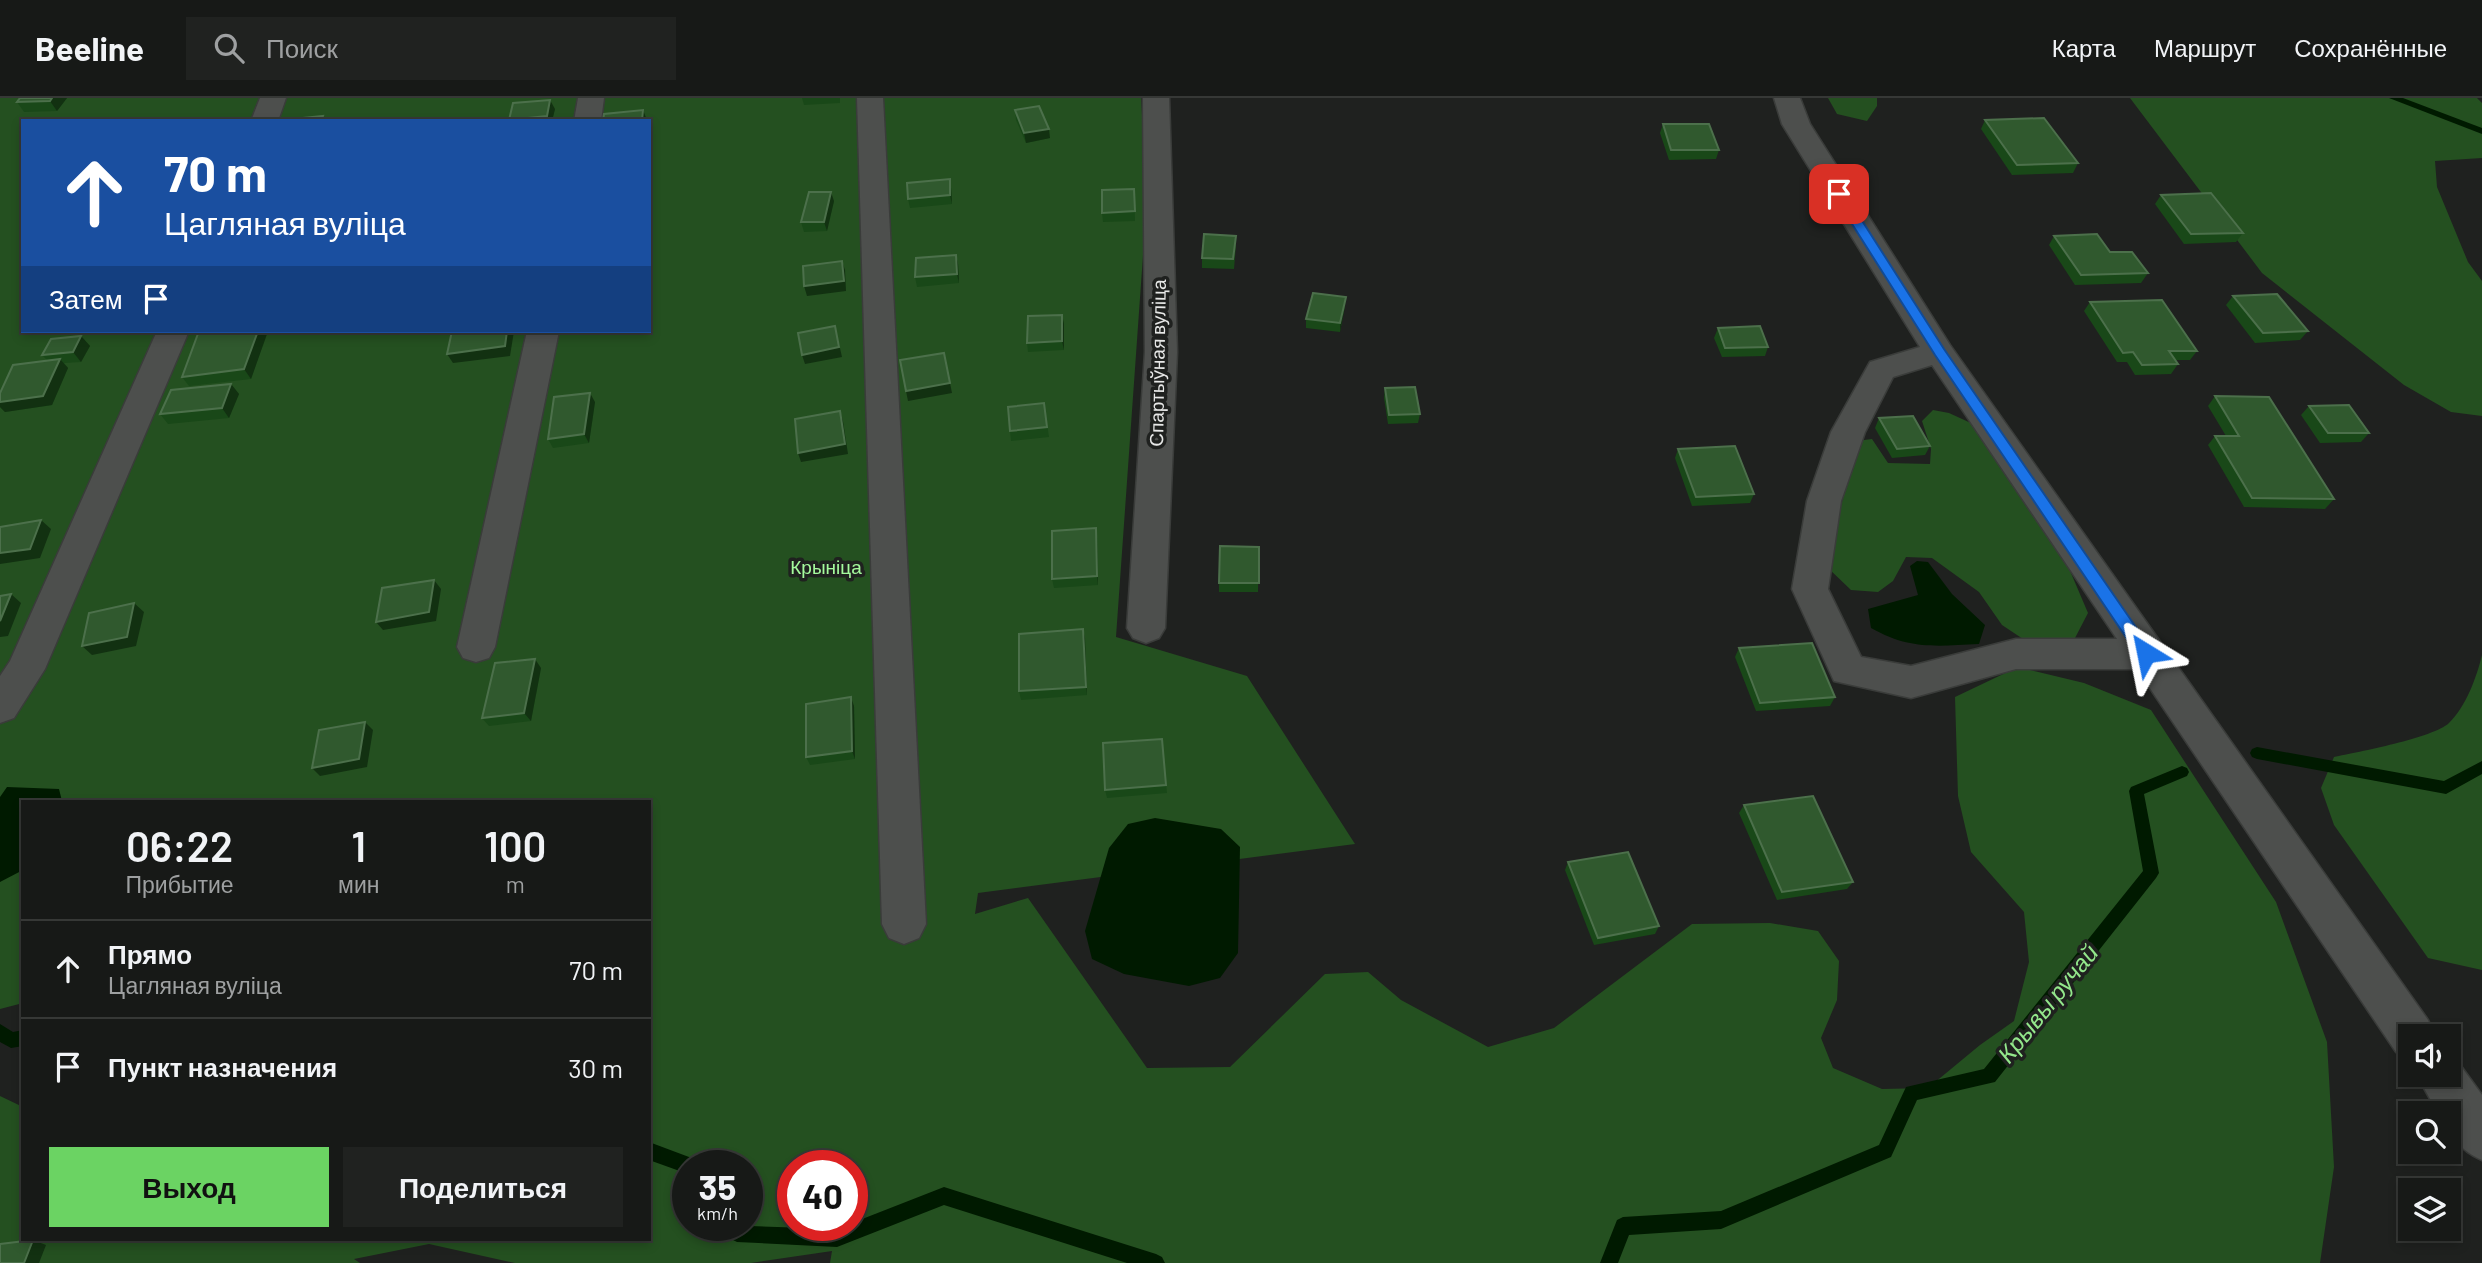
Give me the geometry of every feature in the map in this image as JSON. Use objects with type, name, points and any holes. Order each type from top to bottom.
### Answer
[{"type":"street","points":[[265,119],[274,98]]},
{"type":"street","points":[[587,119],[591,98]]},
{"type":"street","points":[[870,98],[904,924]]},
{"type":"street","name":"Спартыўная вуліца","points":[[1146,628],[1161,352],[1156,98]]},
{"type":"street","points":[[1787,98],[1796,124],[1939,352],[2404,1024]]},
{"type":"street","points":[[0,707],[26,670],[172,333]]},
{"type":"street","points":[[477,647],[543,333]]},
{"type":"street","points":[[1939,352],[1881,370],[1848,432],[1825,501],[1810,589],[1847,670],[1912,682],[2016,654],[2146,653]]},
{"type":"street","points":[[2448,1087],[2482,1136]]},
{"type":"green space","name":"Крыніца","points":[[0,98],[1141,98],[1147,199],[1116,637],[1247,676],[1355,844],[978,893],[975,914],[1028,898],[1147,1068],[1230,1067],[1325,974],[1368,972],[1401,1000],[1488,1047],[1554,1028],[1692,924],[1770,923],[1818,931],[1839,961],[1837,1000],[1821,1038],[1833,1068],[1882,1089],[1928,1088],[2014,1021],[2029,962],[2024,912],[1971,852],[1958,796],[1955,697],[2018,667],[2084,683],[2151,710],[2276,902],[2327,1042],[2334,1167],[2320,1263],[830,1263],[832,1251],[751,1263],[515,1263],[429,1244],[354,1259],[360,1263],[0,1263],[0,1096],[21,1106],[21,1241],[651,1241],[651,800],[21,800],[21,1004],[0,1009]]},
{"type":"green space","points":[[1828,98],[1877,98],[1877,106],[1867,121],[1837,114]]},
{"type":"green space","points":[[2130,98],[2477,98],[2482,103],[2482,158],[2435,161],[2437,187],[2468,262],[2482,281],[2482,416],[2451,412],[2404,385],[2262,273]]},
{"type":"green space","points":[[1933,410],[1949,413],[1973,424],[2068,566],[2088,613],[2075,638],[2029,643],[2002,625],[1979,592],[1932,558],[1906,557],[1893,581],[1878,592],[1851,590],[1827,567],[1856,441],[1872,439],[1888,463],[1930,464],[1931,449],[1922,421]]},
{"type":"green space","points":[[2482,655],[2482,970],[2428,958],[2334,825],[2321,788],[2334,757],[2412,739],[2449,723],[2466,700]]},
{"type":"shaded area","points":[[1917,561],[1928,562],[1952,594],[1985,625],[1979,644],[1924,645],[1898,640],[1871,628],[1868,609],[1918,595],[1910,566]]},
{"type":"shaded area","points":[[7,787],[59,789],[62,800],[21,800],[21,871],[0,882],[0,797]]},
{"type":"shaded area","points":[[1155,818],[1221,829],[1240,847],[1238,953],[1220,978],[1189,986],[1124,974],[1092,959],[1085,931],[1109,848],[1128,824]]},
{"type":"building","points":[[20,98],[52,98],[50,101],[17,102]]},
{"type":"building","points":[[550,100],[547,116],[509,119],[513,103]]},
{"type":"building","points":[[1039,106],[1049,129],[1024,133],[1015,110]]},
{"type":"building","points":[[643,110],[642,119],[603,119],[604,114]]},
{"type":"building","points":[[323,116],[322,119],[294,119]]},
{"type":"building","points":[[2044,118],[2078,163],[2017,165],[1985,120]]},
{"type":"building","points":[[1663,124],[1709,124],[1719,150],[1671,150]]},
{"type":"building","points":[[950,179],[950,195],[908,199],[907,183]]},
{"type":"building","points":[[1134,189],[1135,211],[1102,213],[1102,190]]},
{"type":"building","points":[[809,192],[831,192],[824,222],[801,222]]},
{"type":"building","points":[[2211,193],[2243,233],[2191,234],[2161,195]]},
{"type":"building","points":[[1204,234],[1236,236],[1233,259],[1202,258]]},
{"type":"building","points":[[2097,234],[2110,252],[2132,252],[2148,273],[2081,275],[2054,236]]},
{"type":"building","points":[[956,255],[957,274],[915,277],[916,258]]},
{"type":"building","points":[[842,261],[844,281],[804,286],[803,266]]},
{"type":"building","points":[[1313,293],[1346,297],[1340,323],[1306,319]]},
{"type":"building","points":[[2277,294],[2308,331],[2263,333],[2233,296]]},
{"type":"building","points":[[2162,300],[2197,351],[2169,351],[2178,364],[2142,365],[2133,352],[2123,353],[2090,302]]},
{"type":"building","points":[[1062,315],[1062,341],[1027,343],[1028,316]]},
{"type":"building","points":[[835,326],[839,347],[802,355],[798,333]]},
{"type":"building","points":[[1760,326],[1768,347],[1725,348],[1718,328]]},
{"type":"building","points":[[198,333],[257,333],[244,369],[182,377]]},
{"type":"building","points":[[452,333],[507,333],[505,346],[447,354]]},
{"type":"building","points":[[81,336],[73,352],[42,355],[51,339]]},
{"type":"building","points":[[944,353],[950,383],[906,391],[900,360]]},
{"type":"building","points":[[60,359],[43,396],[0,402],[0,393],[13,365]]},
{"type":"building","points":[[231,384],[222,408],[160,414],[171,390]]},
{"type":"building","points":[[1415,387],[1420,414],[1389,415],[1385,388]]},
{"type":"building","points":[[590,393],[584,434],[548,439],[554,397]]},
{"type":"building","points":[[2215,396],[2269,397],[2334,499],[2252,498],[2215,436],[2239,436]]},
{"type":"building","points":[[1044,403],[1047,427],[1010,431],[1008,407]]},
{"type":"building","points":[[2349,405],[2369,433],[2328,433],[2309,406]]},
{"type":"building","points":[[840,411],[845,444],[798,453],[795,419]]},
{"type":"building","points":[[1913,416],[1930,446],[1897,449],[1879,418]]},
{"type":"building","points":[[1735,446],[1754,494],[1696,497],[1678,449]]},
{"type":"building","points":[[41,520],[30,549],[0,553],[0,527]]},
{"type":"building","points":[[1096,528],[1097,576],[1052,579],[1052,531]]},
{"type":"building","points":[[1220,546],[1259,547],[1259,583],[1219,583]]},
{"type":"building","points":[[434,580],[429,612],[376,622],[382,588]]},
{"type":"building","points":[[11,594],[0,621],[0,596]]},
{"type":"building","points":[[134,603],[127,637],[82,646],[89,613]]},
{"type":"building","points":[[1083,629],[1086,687],[1019,691],[1019,634]]},
{"type":"building","points":[[1812,643],[1835,697],[1760,703],[1739,648]]},
{"type":"building","points":[[535,659],[524,713],[482,718],[495,663]]},
{"type":"building","points":[[851,697],[852,751],[806,757],[806,704]]},
{"type":"building","points":[[365,722],[359,759],[312,768],[319,730]]},
{"type":"building","points":[[1162,739],[1166,785],[1105,790],[1103,743]]},
{"type":"building","points":[[1813,796],[1853,882],[1782,892],[1744,805]]},
{"type":"building","points":[[1628,852],[1659,926],[1598,938],[1568,862]]},
{"type":"building","points":[[33,1241],[24,1263],[0,1263],[0,1244]]},
{"type":"waterway","points":[[2394,98],[2482,131]]},
{"type":"waterway","name":"Крывы ручай","points":[[2257,753],[2446,788],[2482,767]]},
{"type":"waterway","name":"Крывы ручай","points":[[1609,1263],[1623,1226],[1721,1220],[1885,1151],[1912,1093],[1989,1076],[2151,873],[2136,791],[2182,772]]},
{"type":"waterway","name":"Крывы ручай","points":[[0,1032],[11,1040],[21,1038]]},
{"type":"waterway","name":"Крывы ручай","points":[[651,1152],[672,1159]]},
{"type":"waterway","name":"Крывы ручай","points":[[763,1234],[837,1238],[944,1196],[1156,1263]]},
{"type":"route","points":[[1839,194],[1939,352],[2146,653]]}]
